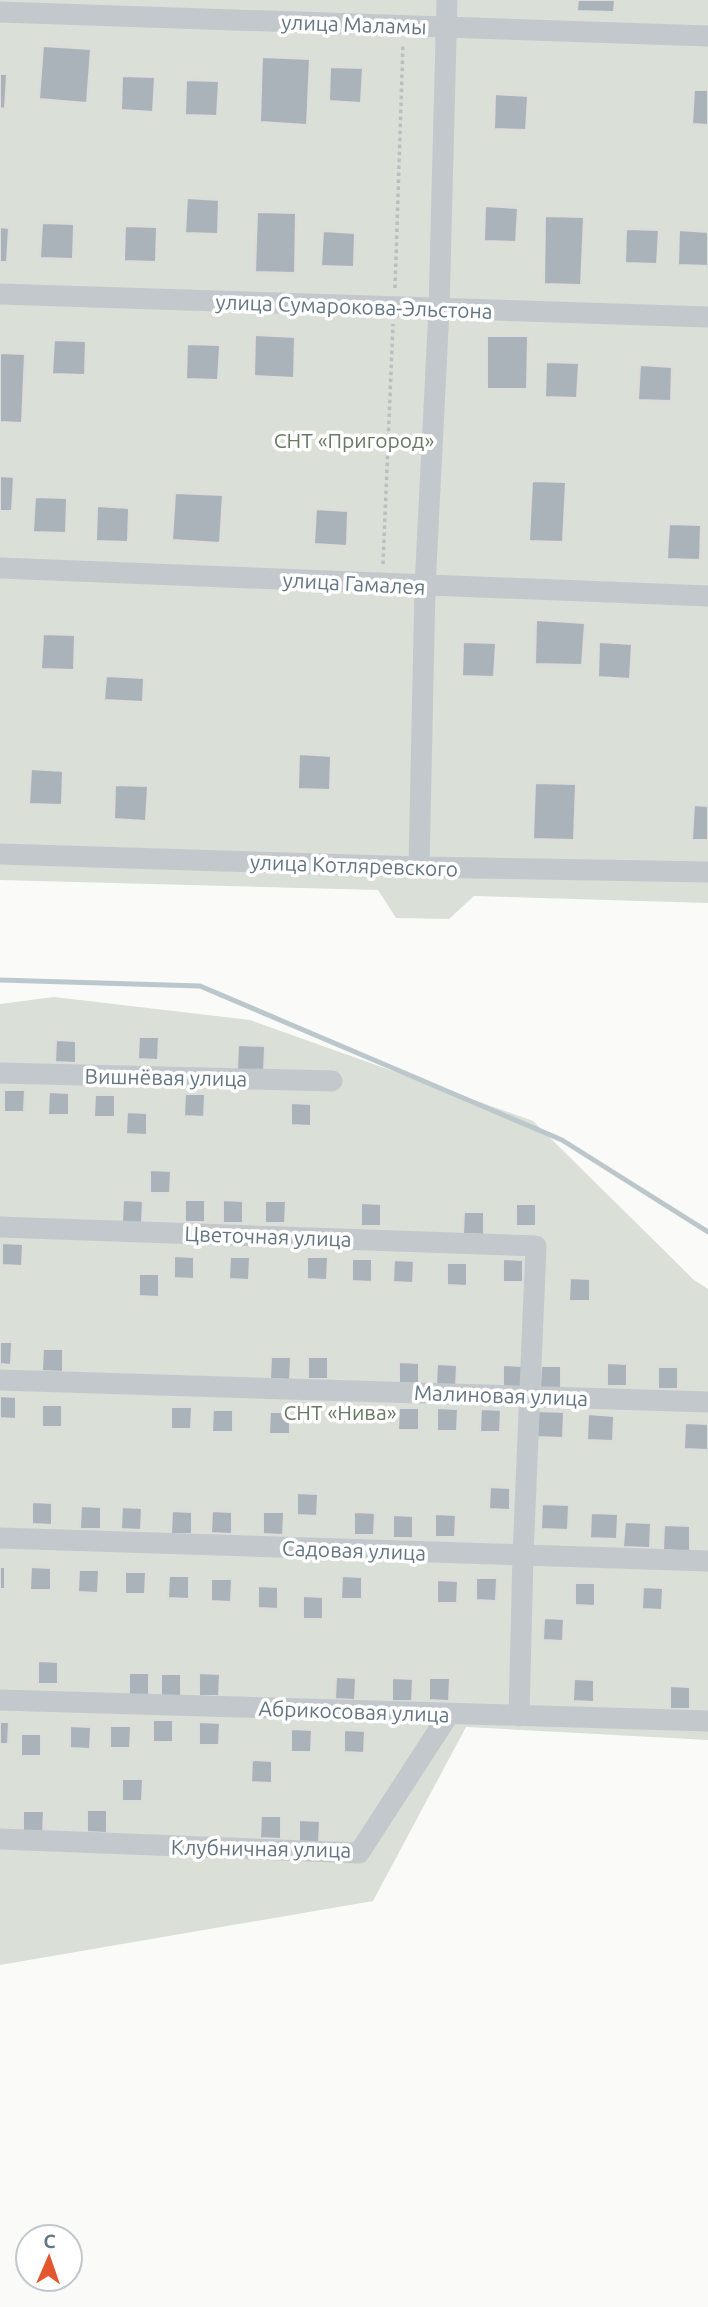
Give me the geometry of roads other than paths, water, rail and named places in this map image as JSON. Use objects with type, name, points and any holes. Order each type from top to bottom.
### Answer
[{"type":"street","points":[[419,867],[425,587],[439,309],[447,0]]},
{"type":"street","name":"улица Маламы","points":[[0,12],[708,36]]},
{"type":"street","name":"улица Сумарокова-Эльстона","points":[[0,294],[708,317]]},
{"type":"street","name":"улица Гамалея","points":[[0,568],[383,583],[425,587],[708,596]]},
{"type":"street","name":"улица Котляревского","points":[[0,853],[419,867],[708,873]]},
{"type":"street","name":"Вишнёвая улица","points":[[0,1073],[332,1081]]},
{"type":"street","name":"Цветочная улица","points":[[0,1227],[536,1246],[531,1396]]},
{"type":"street","name":"Малиновая улица","points":[[0,1380],[708,1402]]},
{"type":"street","points":[[519,1716],[531,1396]]},
{"type":"street","name":"Садовая улица","points":[[0,1538],[708,1561]]},
{"type":"street","name":"Абрикосовая улица","points":[[0,1700],[708,1721]]},
{"type":"street","name":"Клубничная улица","points":[[0,1839],[359,1853],[449,1714]]},
{"type":"waterway","points":[[0,980],[200,986],[562,1140],[708,1232]]},
{"type":"park label","name":"СНТ «Пригород»","points":[[354,440]]},
{"type":"park label","name":"СНТ «Нива»","points":[[340,1412]]}]
